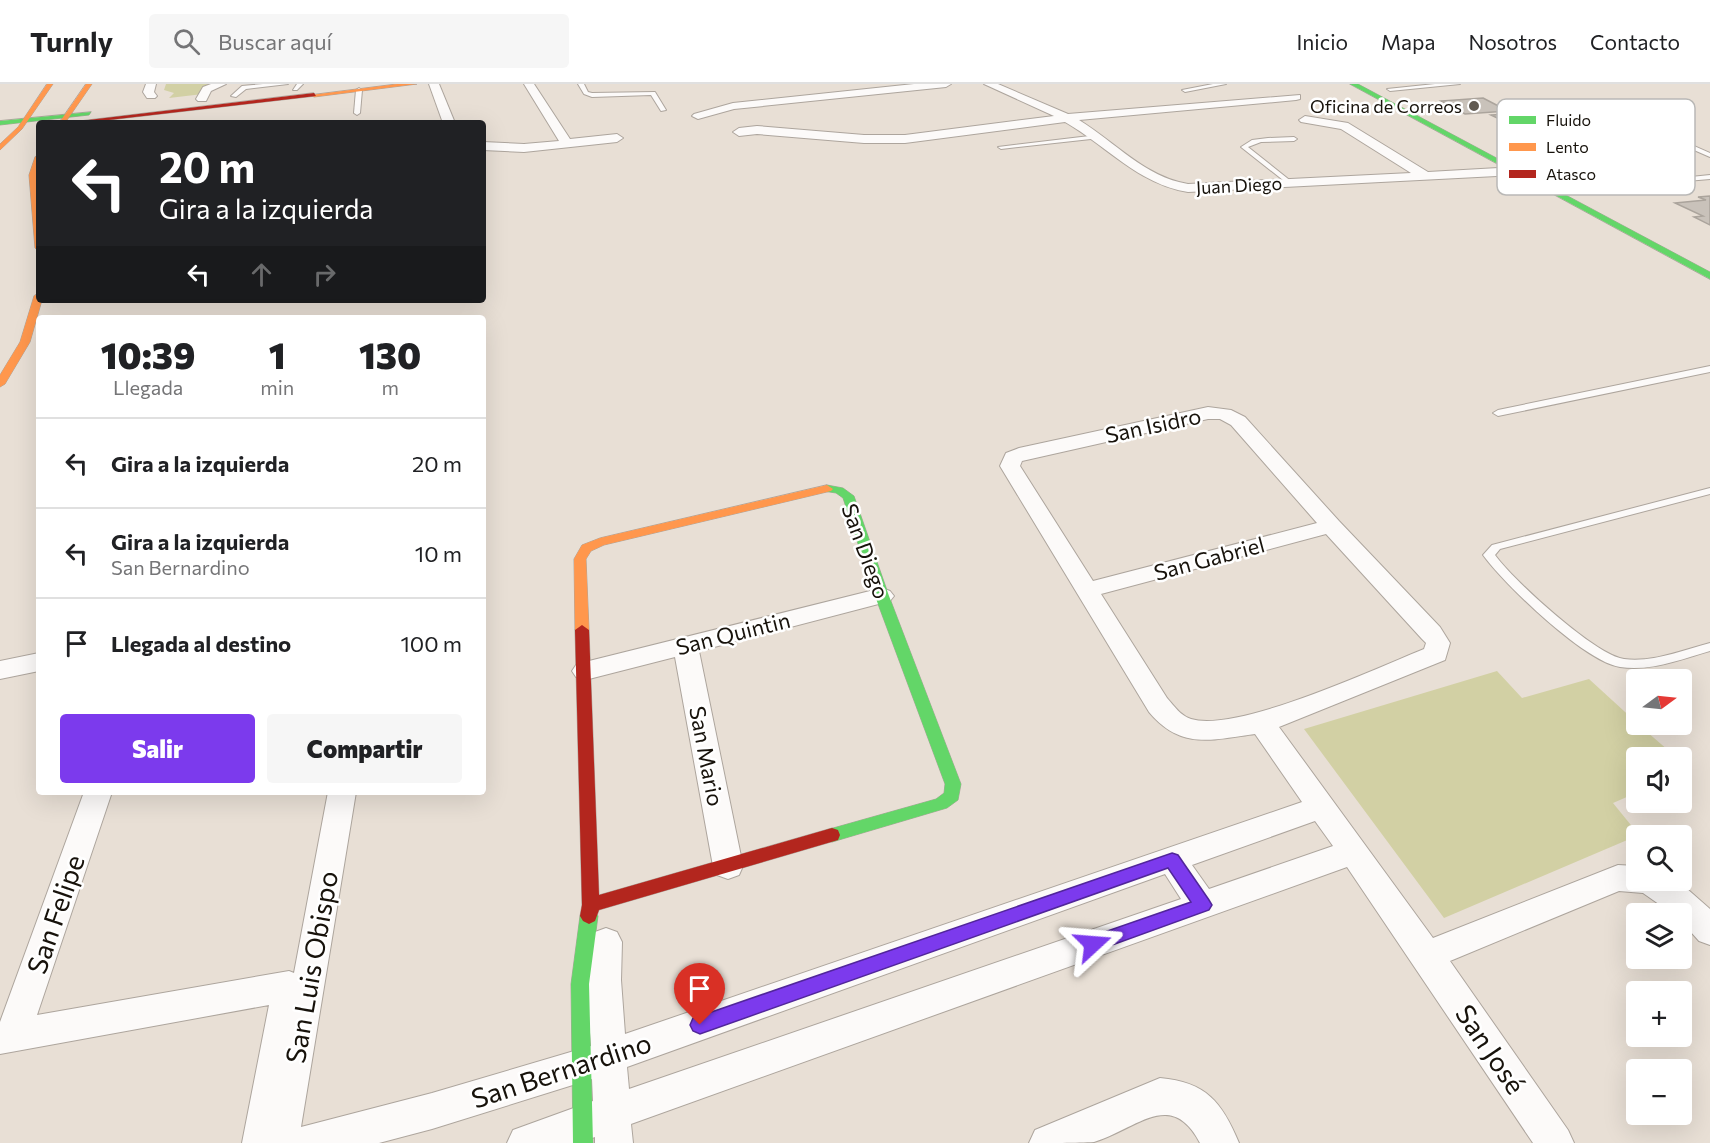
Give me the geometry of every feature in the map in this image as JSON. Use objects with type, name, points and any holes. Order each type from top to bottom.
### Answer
[{"type":"main road","points":[[0,148],[23,124],[50,84]]},
{"type":"main road","points":[[66,120],[89,84]]},
{"type":"main road","points":[[71,120],[203,97],[223,91],[344,84]]},
{"type":"main road","points":[[80,120],[414,84]]},
{"type":"main road","points":[[1353,84],[1497,161]]},
{"type":"main road","points":[[1386,86],[1433,111]]},
{"type":"main road","points":[[112,120],[123,117]]},
{"type":"main road","points":[[0,123],[36,126]]},
{"type":"main road","points":[[0,130],[36,123]]},
{"type":"main road","points":[[36,166],[33,175],[36,212]]},
{"type":"main road","points":[[1560,195],[1710,276]]},
{"type":"main road","points":[[1595,195],[1601,198]]},
{"type":"main road","points":[[0,384],[17,360],[32,328],[37,303]]},
{"type":"main road","points":[[0,363],[17,360]]},
{"type":"main road","name":"San Diego","points":[[826,489],[839,490],[848,496],[882,596],[953,784],[952,796],[941,804],[602,902],[585,671],[580,559],[586,548],[600,542],[826,489]]},
{"type":"street","points":[[529,84],[567,144]]},
{"type":"street","points":[[698,116],[733,106],[946,84]]},
{"type":"street","name":"Juan Diego","points":[[989,84],[1067,118],[1155,178],[1173,186],[1290,183],[1497,172]]},
{"type":"street","points":[[435,86],[449,120]]},
{"type":"street","points":[[739,132],[763,130],[864,139],[905,139],[1067,118],[1296,97]]},
{"type":"street","points":[[1305,120],[1344,126],[1426,176]]},
{"type":"street","points":[[486,146],[509,149],[617,138]]},
{"type":"street","name":"San Isidro","points":[[1208,413],[1224,414],[1238,421],[1331,526],[1431,633],[1438,643],[1436,654],[1262,723],[1205,731],[1184,728],[1170,719],[1158,705],[1010,466],[1013,457],[1208,413]]},
{"type":"street","name":"San Gabriel","points":[[1087,590],[1331,526]]},
{"type":"street","name":"San Quintin","points":[[585,671],[882,596]]},
{"type":"street","name":"San Mario","points":[[685,645],[728,866]]},
{"type":"street","points":[[0,670],[36,663]]},
{"type":"street","points":[[526,1143],[598,1131],[1203,905],[1353,852],[1262,723]]},
{"type":"street","name":"San Felipe","points":[[6,1037],[97,795]]},
{"type":"street","name":"San Luis Obispo","points":[[280,1143],[341,795]]},
{"type":"street","name":"San Bernardino","points":[[308,1143],[432,1111],[596,1061],[1321,807]]},
{"type":"street","name":"San José","points":[[1353,852],[1427,955],[1555,1143]]},
{"type":"street","points":[[1172,860],[1203,905]]},
{"type":"street","points":[[1427,955],[1618,878],[1626,878]]},
{"type":"street","points":[[1669,891],[1680,899],[1710,931]]},
{"type":"street","name":"San Diego","points":[[598,1131],[596,1061],[604,953],[602,902]]},
{"type":"street","points":[[6,1037],[289,986],[261,1143]]},
{"type":"street","points":[[1048,1143],[1160,1096],[1178,1096],[1194,1103],[1208,1118],[1220,1143]]},
{"type":"lane","points":[[580,84],[586,93],[592,96],[653,93],[663,110]]},
{"type":"lane","points":[[1185,90],[1223,84]]},
{"type":"lane","points":[[1386,86],[1457,84]]},
{"type":"lane","points":[[357,113],[358,90]]},
{"type":"lane","points":[[1001,147],[1098,137]]},
{"type":"lane","points":[[1290,183],[1244,147],[1255,142],[1294,139]]},
{"type":"lane","points":[[1695,148],[1710,155]]},
{"type":"lane","points":[[1695,179],[1710,177]]},
{"type":"lane","points":[[1498,414],[1710,369]]},
{"type":"lane","points":[[1710,491],[1496,547],[1489,555],[1499,569],[1598,654],[1619,663],[1639,663],[1710,647]]},
{"type":"shaded area","points":[[166,84],[213,84],[203,94],[169,98],[174,93],[164,90]]},
{"type":"shaded area","points":[[1497,671],[1522,698],[1589,679],[1626,713],[1626,735],[1651,735],[1664,747],[1626,747],[1626,797],[1613,803],[1631,825],[1626,825],[1626,841],[1444,918],[1304,729]]},
{"type":"building","name":"Oficina de Correos","points":[[1483,98],[1497,105],[1497,112],[1465,114],[1441,101]]},
{"type":"building","points":[[1710,196],[1710,225],[1694,217],[1703,216],[1675,203],[1706,200],[1698,197]]},
{"type":"traffic: fast","points":[[1353,84],[1497,161]]},
{"type":"traffic: fast","points":[[0,123],[89,113]]},
{"type":"traffic: fast","points":[[1559,195],[1710,276]]},
{"type":"traffic: fast","points":[[827,489],[839,490],[848,496],[882,596],[953,784],[952,796],[941,804],[832,835]]},
{"type":"traffic: fast","points":[[583,1143],[580,984],[589,916]]},
{"type":"traffic: slow","points":[[0,148],[20,128],[50,84]]},
{"type":"traffic: slow","points":[[64,120],[89,84]]},
{"type":"traffic: slow","points":[[314,95],[414,84]]},
{"type":"traffic: slow","points":[[36,166],[33,175],[36,212]]},
{"type":"traffic: slow","points":[[0,384],[25,342],[37,303]]},
{"type":"traffic: slow","points":[[582,630],[580,559],[586,548],[600,542],[827,489]]},
{"type":"traffic: jam","points":[[93,120],[314,95]]},
{"type":"traffic: jam","points":[[582,630],[591,905],[589,916]]},
{"type":"traffic: jam","points":[[591,905],[832,835]]},
{"type":"place","name":"Oficina de Correos","points":[[1474,106]]},
{"type":"route","points":[[700,1025],[1172,860],[1203,905],[1093,944]]}]
